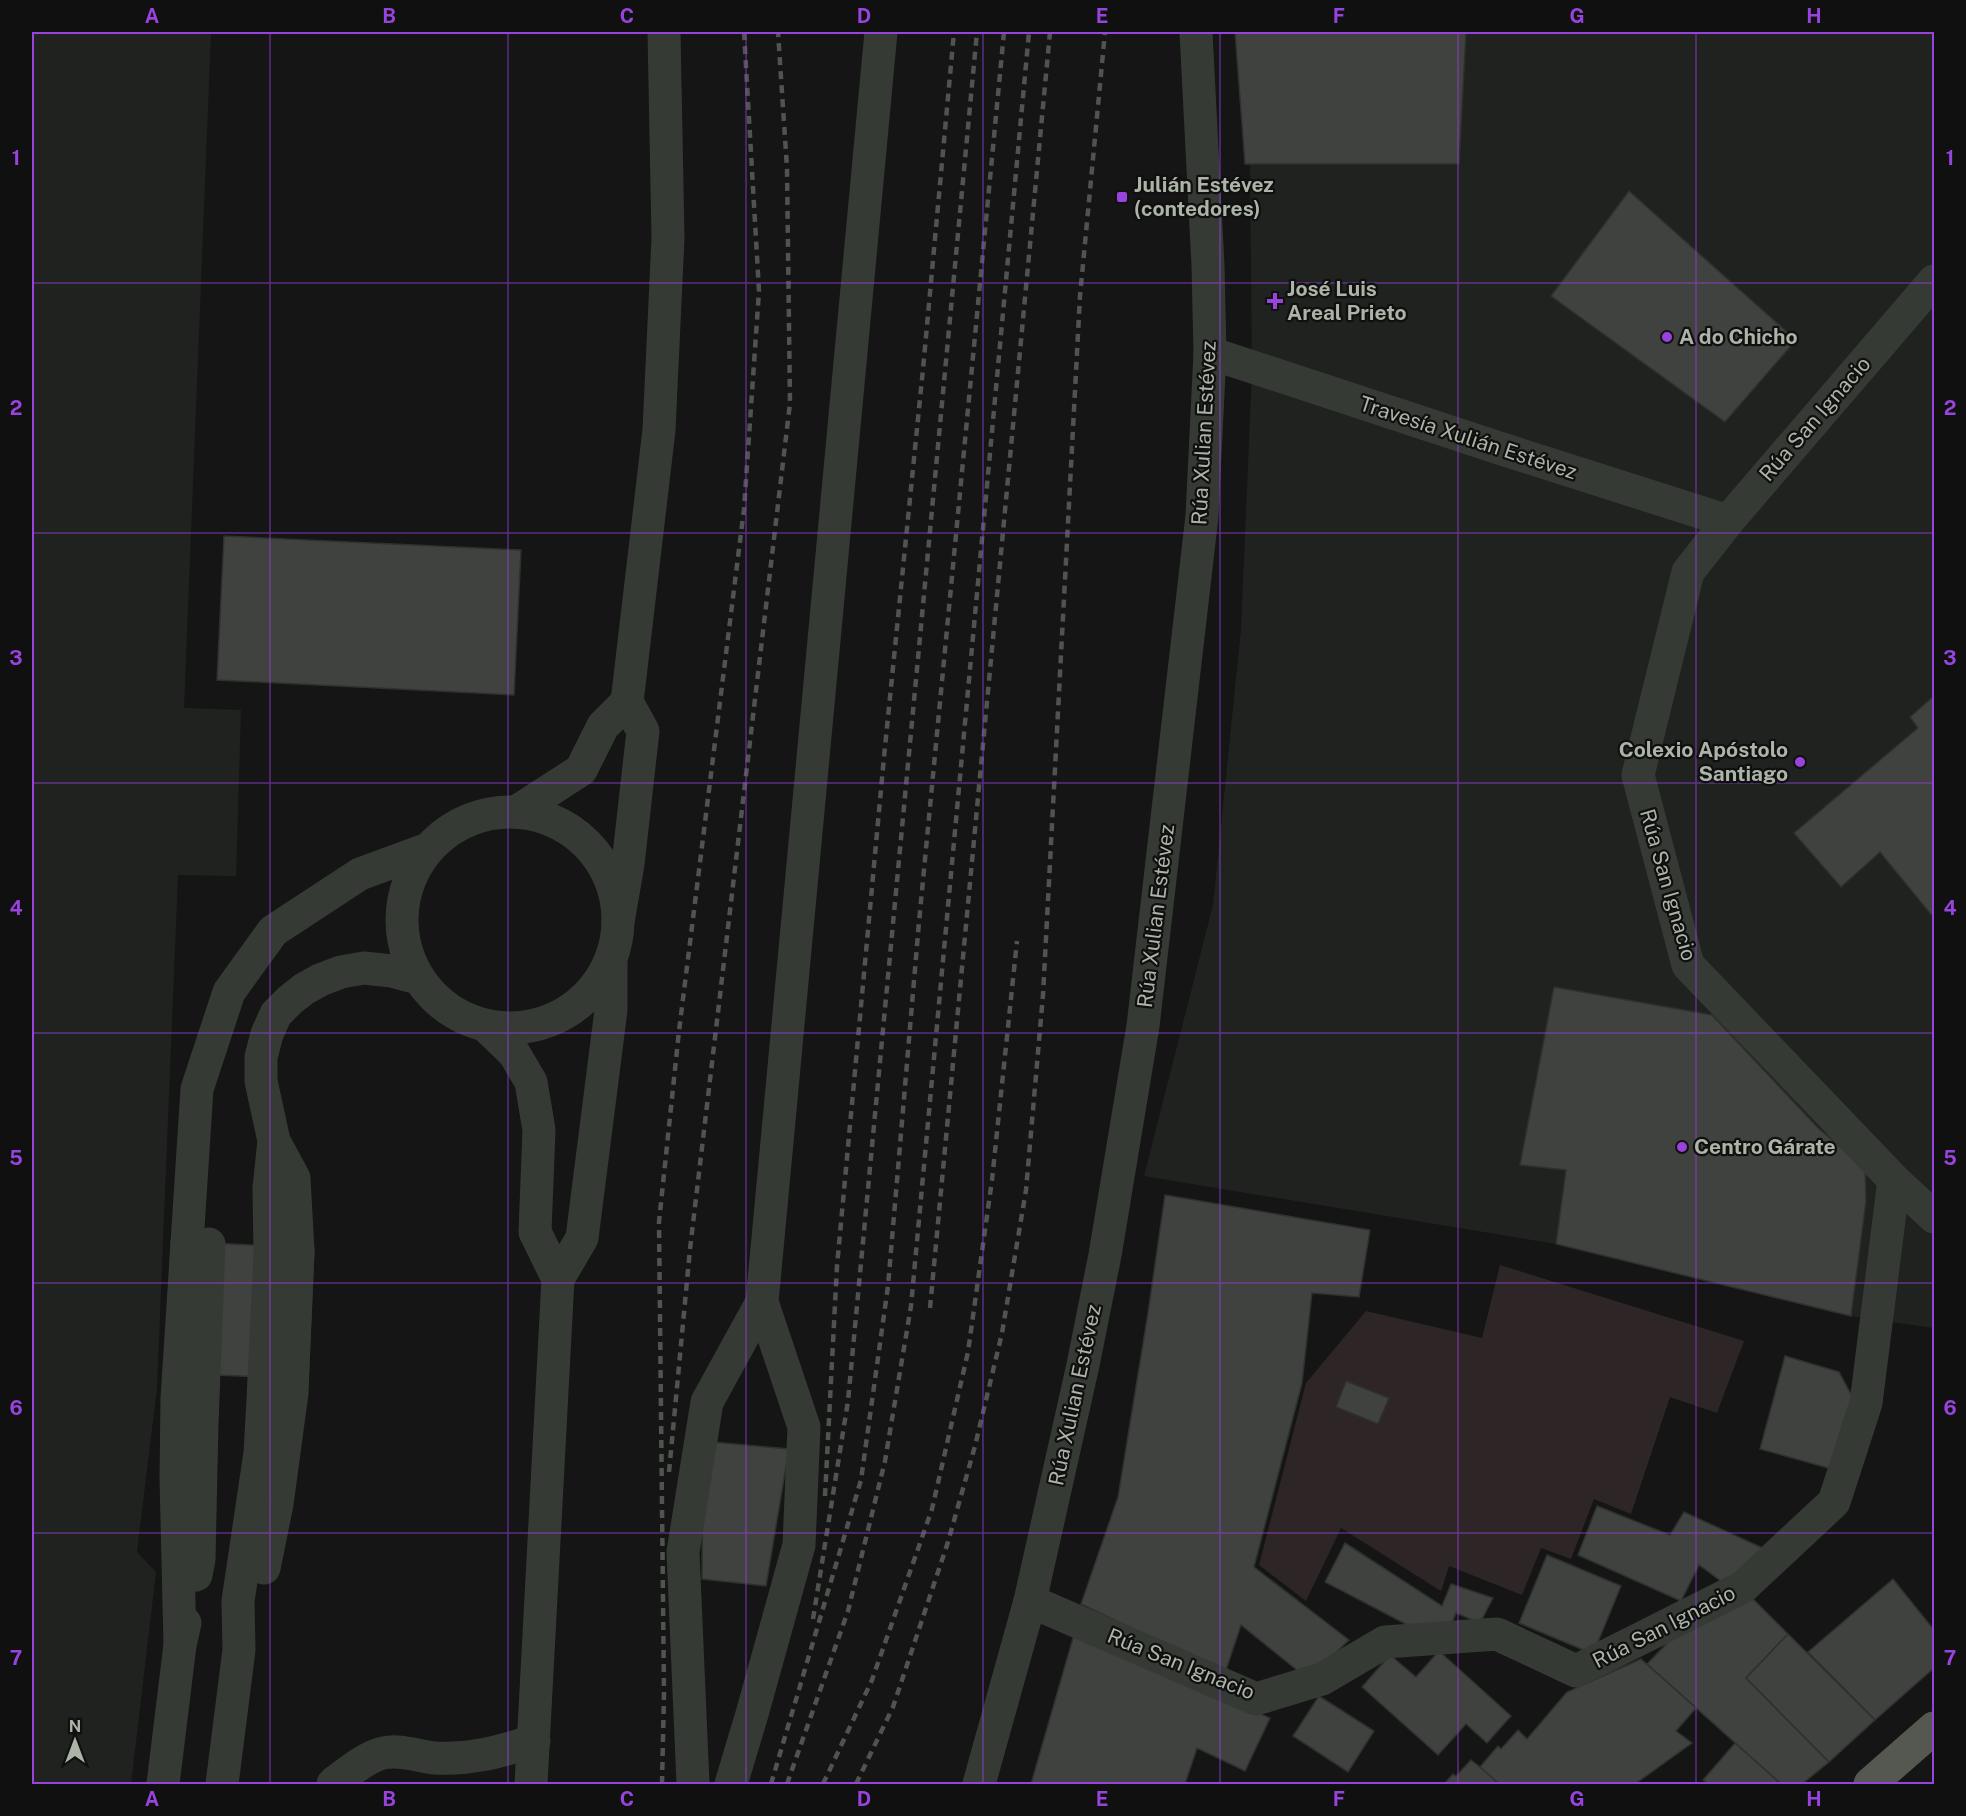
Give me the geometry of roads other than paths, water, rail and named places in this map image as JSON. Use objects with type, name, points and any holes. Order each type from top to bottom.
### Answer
[{"type":"main road","points":[[1870,1785],[1935,1728]]},
{"type":"street","points":[[531,1785],[558,1280],[582,1238],[611,1010],[611,961],[628,864],[643,731],[627,702],[659,430],[668,238],[664,32]]},
{"type":"street","points":[[693,1785],[683,1552],[707,1402],[762,1302],[881,32]]},
{"type":"street","name":"Rúa Xulian Estévez","points":[[979,1785],[1030,1601],[1083,1365],[1143,1026],[1202,516],[1210,353],[1196,32]]},
{"type":"street","name":"Rúa San Ignacio","points":[[1935,281],[1728,521],[1688,572],[1638,775],[1688,966],[1894,1180],[1935,1217]]},
{"type":"street","name":"Travesía Xulián Estévez","points":[[1210,353],[1728,521]]},
{"type":"street","points":[[516,812],[581,770],[603,726],[627,702]]},
{"type":"street","points":[[611,961],[598,983],[581,1002],[560,1016],[537,1026],[511,1028],[486,1026],[459,1016],[436,999],[418,978],[406,953],[402,925],[404,898],[413,872],[428,849],[453,828],[483,816],[516,812],[543,818],[569,829],[590,847],[606,869],[613,887],[618,922]]},
{"type":"street","points":[[163,1785],[180,1645],[176,1478],[177,1398],[196,1089],[229,992],[273,931],[360,874],[428,849]]},
{"type":"street","points":[[222,1785],[239,1650],[256,1607],[277,1504],[292,1393],[298,1251],[294,1178],[274,1141],[261,1082],[261,1058],[267,1034],[276,1014],[304,989],[341,972],[364,968],[392,971],[418,978]]},
{"type":"street","points":[[486,1026],[514,1053],[531,1082],[539,1130],[536,1232],[558,1280]]},
{"type":"street","name":"Rúa San Ignacio","points":[[1030,1601],[1256,1699],[1322,1679],[1385,1642],[1497,1634],[1576,1671],[1743,1587],[1834,1502],[1866,1403],[1894,1180]]},
{"type":"street","points":[[731,1785],[753,1714],[799,1545],[804,1427],[762,1302]]},
{"type":"street","points":[[333,1785],[368,1772],[380,1753],[394,1751],[433,1758],[488,1755],[534,1741]]},
{"type":"railway","points":[[662,1784],[664,1693],[659,1222],[679,1031],[744,509],[759,291],[744,32]]},
{"type":"railway","points":[[669,1472],[690,1249],[790,403],[787,168],[778,32]]},
{"type":"railway","points":[[825,1496],[837,1266],[954,32]]},
{"type":"railway","points":[[813,1619],[848,1401],[977,32]]},
{"type":"railway","points":[[771,1784],[861,1480],[888,1286],[919,922],[1004,32]]},
{"type":"railway","points":[[787,1784],[848,1611],[885,1461],[911,1306],[1029,32]]},
{"type":"railway","points":[[930,1308],[1050,32]]},
{"type":"railway","points":[[856,1784],[893,1707],[948,1542],[975,1446],[1002,1333],[1026,1190],[1043,995],[1080,296],[1105,32]]},
{"type":"railway","points":[[823,1784],[872,1680],[932,1509],[968,1352],[992,1180],[1017,941]]},
{"type":"place","name":"Julián Estévez (contedores)","points":[[1122,197]]},
{"type":"place","name":"José Luis Areal Prieto","points":[[1275,301]]},
{"type":"place","name":"A do Chicho","points":[[1667,337]]},
{"type":"place","name":"Colexio Apóstolo Santiago","points":[[1800,762]]},
{"type":"place","name":"Centro Gárate","points":[[1682,1147]]}]
